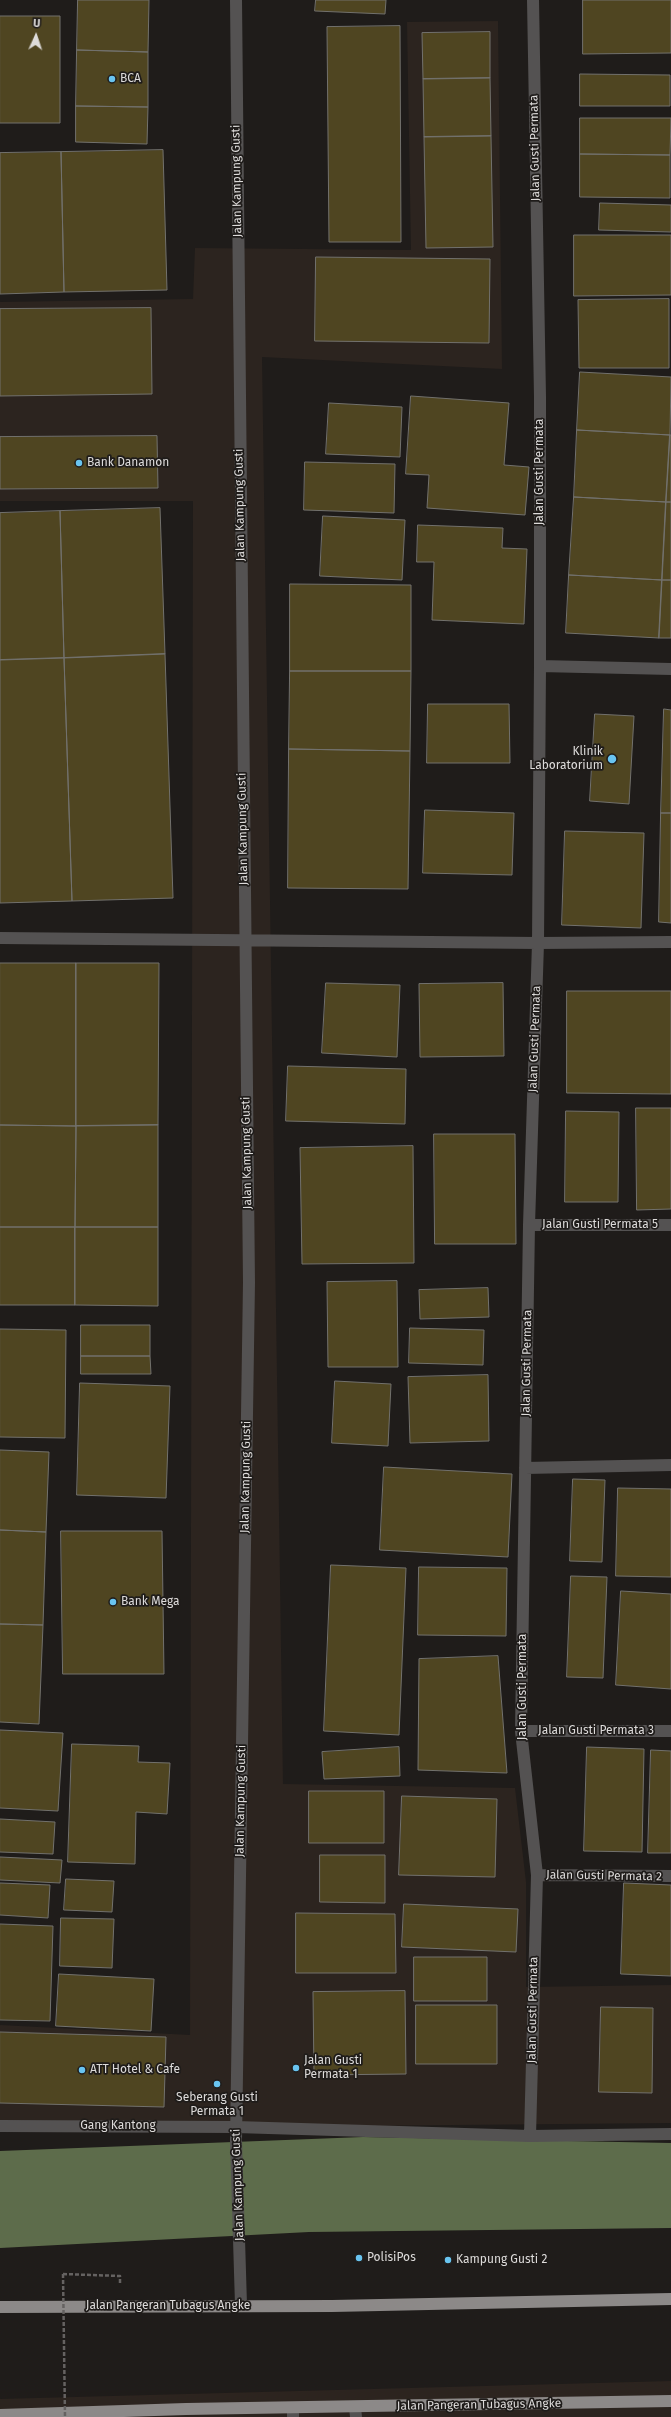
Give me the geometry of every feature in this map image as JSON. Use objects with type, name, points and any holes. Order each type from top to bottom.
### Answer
[{"type":"main road","name":"Jalan Pangeran Tubagus Angke","points":[[0,2307],[671,2300]]},
{"type":"main road","name":"Jalan Pangeran Tubagus Angke","points":[[0,2415],[170,2409],[293,2413],[355,2412],[671,2401]]},
{"type":"street","name":"Jalan Kampung Gusti","points":[[236,0],[244,942],[249,1282],[236,2127],[242,2305]]},
{"type":"street","name":"Jalan Gusti Permata","points":[[530,2136],[536,1875],[521,1731],[529,1225],[538,943],[540,666],[540,397],[532,0]]},
{"type":"street","points":[[540,666],[671,669]]},
{"type":"street","points":[[0,938],[244,942],[671,942]]},
{"type":"street","name":"Jalan Gusti Permata 5","points":[[529,1225],[671,1225]]},
{"type":"street","points":[[526,1468],[671,1465]]},
{"type":"street","name":"Jalan Gusti Permata 3","points":[[521,1731],[671,1731]]},
{"type":"street","name":"Jalan Gusti Permata 2","points":[[536,1875],[671,1876]]},
{"type":"street","name":"Gang Kantong","points":[[0,2126],[236,2127]]},
{"type":"street","points":[[236,2127],[530,2136],[671,2134]]},
{"type":"path","points":[[63,2274],[65,2417]]},
{"type":"shaded area","points":[[498,21],[502,369],[262,357],[283,1784],[515,1788],[526,1882],[526,1987],[671,1985],[671,2123],[236,2127],[0,2124],[0,2025],[190,2035],[193,501],[0,501],[0,302],[193,299],[195,248],[411,250],[407,22]]},
{"type":"shaded area","points":[[363,2137],[671,2143],[671,2228],[309,2232],[0,2248],[0,2151]]},
{"type":"shaded area","points":[[671,2381],[671,2417],[0,2417],[0,2399]]},
{"type":"building","points":[[78,0],[149,0],[148,52],[77,50]]},
{"type":"building","points":[[316,0],[386,0],[385,14],[315,11]]},
{"type":"building","points":[[583,0],[671,0],[671,53],[583,54]]},
{"type":"building","points":[[0,16],[60,16],[60,123],[0,123]]},
{"type":"building","points":[[400,26],[401,242],[329,242],[327,27]]},
{"type":"building","points":[[490,32],[490,78],[423,79],[422,33]]},
{"type":"building","name":"BCA","points":[[77,50],[148,52],[148,107],[76,106]]},
{"type":"building","points":[[580,74],[670,75],[670,106],[580,106]]},
{"type":"building","points":[[490,78],[491,136],[424,137],[423,79]]},
{"type":"building","points":[[76,106],[148,107],[147,144],[76,142]]},
{"type":"building","points":[[580,118],[671,118],[670,155],[580,154]]},
{"type":"building","points":[[491,136],[493,247],[426,248],[424,137]]},
{"type":"building","points":[[163,150],[167,290],[64,292],[61,152]]},
{"type":"building","points":[[61,152],[64,292],[0,294],[0,153]]},
{"type":"building","points":[[580,154],[670,155],[670,198],[580,197]]},
{"type":"building","points":[[600,203],[671,205],[671,232],[599,230]]},
{"type":"building","points":[[574,235],[671,235],[671,295],[574,296]]},
{"type":"building","points":[[316,257],[490,259],[489,343],[315,341]]},
{"type":"building","points":[[669,299],[669,368],[579,368],[578,300]]},
{"type":"building","points":[[151,308],[152,394],[0,396],[0,309]]},
{"type":"building","points":[[580,372],[671,377],[670,435],[577,430]]},
{"type":"building","points":[[411,396],[509,403],[504,465],[529,467],[525,515],[427,508],[429,475],[406,474]]},
{"type":"building","points":[[329,403],[402,407],[400,457],[326,454]]},
{"type":"building","points":[[577,430],[670,435],[666,502],[574,497]]},
{"type":"building","points":[[670,435],[671,502],[666,502]]},
{"type":"building","name":"Bank Danamon","points":[[157,436],[158,488],[0,489],[0,437]]},
{"type":"building","points":[[305,462],[395,464],[394,513],[304,510]]},
{"type":"building","points":[[574,497],[666,502],[662,580],[569,575]]},
{"type":"building","points":[[666,502],[671,502],[671,580],[662,580]]},
{"type":"building","points":[[160,508],[165,654],[64,658],[60,511]]},
{"type":"building","points":[[60,511],[64,658],[0,660],[0,513]]},
{"type":"building","points":[[323,516],[405,520],[402,580],[320,576]]},
{"type":"building","points":[[418,525],[503,528],[502,548],[527,549],[524,624],[432,620],[434,562],[417,562]]},
{"type":"building","points":[[569,575],[662,580],[659,638],[566,633]]},
{"type":"building","points":[[662,580],[671,580],[671,638],[659,638]]},
{"type":"building","points":[[290,584],[411,585],[411,671],[290,671]]},
{"type":"building","points":[[165,654],[173,898],[72,901],[64,658]]},
{"type":"building","points":[[64,658],[72,901],[0,903],[0,660]]},
{"type":"building","points":[[290,671],[411,671],[410,751],[289,749]]},
{"type":"building","points":[[428,704],[509,704],[510,763],[427,763]]},
{"type":"building","points":[[664,709],[671,710],[671,813],[661,813]]},
{"type":"building","name":"Klinik Laboratorium","points":[[595,714],[634,716],[629,804],[590,801]]},
{"type":"building","points":[[289,749],[410,751],[408,889],[288,888]]},
{"type":"building","points":[[425,810],[514,813],[512,875],[423,873]]},
{"type":"building","points":[[661,813],[671,813],[671,923],[659,922]]},
{"type":"building","points":[[565,831],[644,833],[641,928],[562,925]]},
{"type":"building","points":[[0,963],[76,963],[76,1126],[0,1125]]},
{"type":"building","points":[[76,963],[159,963],[158,1125],[76,1126]]},
{"type":"building","points":[[326,983],[400,985],[397,1057],[322,1053]]},
{"type":"building","points":[[503,983],[504,1056],[420,1057],[419,984]]},
{"type":"building","points":[[567,991],[671,991],[671,1094],[567,1093]]},
{"type":"building","points":[[288,1066],[406,1069],[405,1124],[286,1121]]},
{"type":"building","points":[[636,1108],[671,1108],[671,1209],[637,1210]]},
{"type":"building","points":[[566,1111],[619,1112],[618,1202],[565,1202]]},
{"type":"building","points":[[0,1125],[76,1126],[75,1227],[0,1227]]},
{"type":"building","points":[[158,1125],[158,1227],[75,1227],[76,1126]]},
{"type":"building","points":[[434,1134],[515,1134],[516,1244],[435,1244]]},
{"type":"building","points":[[413,1146],[414,1263],[302,1264],[300,1148]]},
{"type":"building","points":[[0,1227],[75,1227],[75,1305],[0,1305]]},
{"type":"building","points":[[75,1227],[158,1227],[158,1306],[75,1305]]},
{"type":"building","points":[[397,1281],[398,1367],[328,1367],[327,1282]]},
{"type":"building","points":[[488,1288],[489,1317],[420,1319],[419,1290]]},
{"type":"building","points":[[81,1325],[150,1325],[150,1356],[81,1356]]},
{"type":"building","points":[[410,1328],[484,1330],[483,1365],[409,1363]]},
{"type":"building","points":[[0,1329],[66,1330],[65,1438],[0,1437]]},
{"type":"building","points":[[81,1356],[150,1356],[151,1374],[81,1374]]},
{"type":"building","points":[[488,1375],[489,1441],[410,1443],[408,1377]]},
{"type":"building","points":[[335,1381],[391,1384],[388,1446],[332,1443]]},
{"type":"building","points":[[80,1383],[170,1386],[166,1498],[77,1495]]},
{"type":"building","points":[[0,1450],[49,1452],[46,1532],[0,1530]]},
{"type":"building","points":[[384,1467],[512,1474],[508,1557],[380,1550]]},
{"type":"building","points":[[573,1479],[605,1480],[602,1562],[570,1561]]},
{"type":"building","points":[[618,1488],[671,1489],[671,1577],[616,1576]]},
{"type":"building","points":[[0,1530],[46,1532],[43,1625],[0,1624]]},
{"type":"building","name":"Bank Mega","points":[[61,1531],[162,1531],[164,1674],[63,1674]]},
{"type":"building","points":[[331,1565],[406,1568],[399,1735],[324,1731]]},
{"type":"building","points":[[419,1567],[507,1568],[506,1636],[418,1635]]},
{"type":"building","points":[[571,1576],[607,1577],[603,1678],[567,1677]]},
{"type":"building","points":[[621,1591],[671,1594],[671,1689],[616,1685]]},
{"type":"building","points":[[0,1624],[43,1625],[39,1724],[0,1722]]},
{"type":"building","points":[[498,1656],[507,1773],[418,1770],[419,1659]]},
{"type":"building","points":[[0,1730],[63,1733],[58,1811],[0,1808]]},
{"type":"building","points":[[72,1744],[139,1746],[138,1762],[170,1763],[167,1814],[136,1812],[135,1864],[68,1862]]},
{"type":"building","points":[[399,1747],[400,1776],[324,1779],[322,1752]]},
{"type":"building","points":[[587,1747],[644,1749],[642,1852],[584,1851]]},
{"type":"building","points":[[651,1750],[671,1751],[671,1853],[648,1853]]},
{"type":"building","points":[[309,1791],[384,1791],[384,1843],[309,1843]]},
{"type":"building","points":[[402,1796],[497,1799],[495,1877],[399,1875]]},
{"type":"building","points":[[0,1819],[55,1822],[53,1854],[0,1852]]},
{"type":"building","points":[[320,1855],[385,1855],[385,1903],[320,1902]]},
{"type":"building","points":[[0,1857],[62,1860],[60,1883],[0,1880]]},
{"type":"building","points":[[66,1879],[114,1881],[112,1912],[64,1910]]},
{"type":"building","points":[[0,1883],[50,1885],[48,1918],[0,1915]]},
{"type":"building","points":[[624,1883],[671,1885],[671,1976],[621,1974]]},
{"type":"building","points":[[404,1904],[518,1909],[516,1952],[402,1947]]},
{"type":"building","points":[[296,1913],[395,1914],[396,1973],[296,1973]]},
{"type":"building","points":[[61,1918],[114,1919],[112,1968],[60,1966]]},
{"type":"building","points":[[0,1924],[53,1926],[50,2021],[0,2020]]},
{"type":"building","points":[[414,1957],[487,1957],[487,2001],[414,2001]]},
{"type":"building","points":[[59,1974],[154,1979],[151,2031],[56,2026]]},
{"type":"building","points":[[405,1991],[406,2074],[314,2075],[313,1992]]},
{"type":"building","points":[[416,2005],[497,2005],[497,2064],[416,2064]]},
{"type":"building","points":[[601,2007],[653,2008],[652,2093],[599,2092]]},
{"type":"building","name":"ATT Hotel & Cafe","points":[[0,2032],[166,2037],[164,2107],[0,2103]]},
{"type":"place","name":"BCA","points":[[112,79]]},
{"type":"place","name":"Bank Danamon","points":[[79,463]]},
{"type":"place","name":"Klinik Laboratorium","points":[[612,759]]},
{"type":"place","name":"Bank Mega","points":[[113,1602]]},
{"type":"place","name":"Jalan Gusti Permata 1","points":[[296,2068]]},
{"type":"place","name":"ATT Hotel & Cafe","points":[[82,2070]]},
{"type":"place","name":"Seberang Gusti Permata 1","points":[[217,2084]]},
{"type":"place","name":"PolisiPos","points":[[359,2258]]},
{"type":"place","name":"Kampung Gusti 2","points":[[448,2260]]}]
